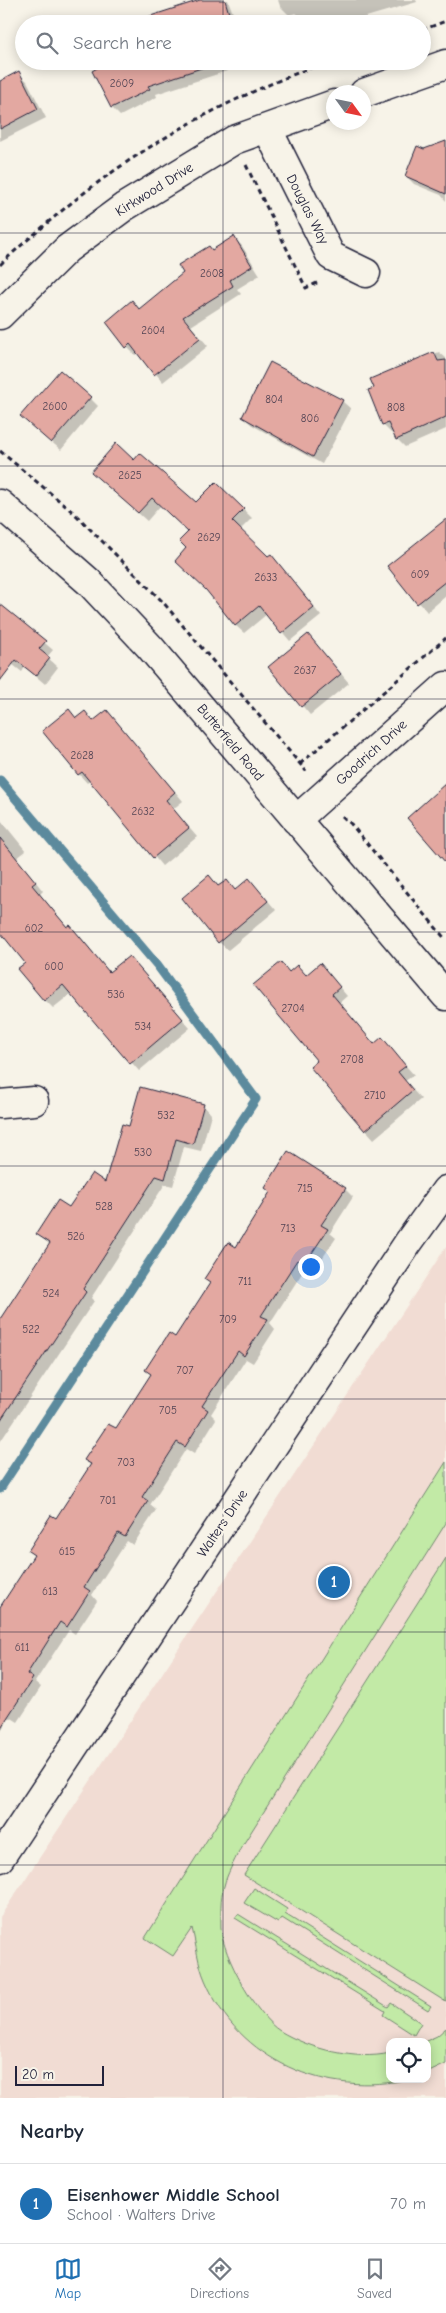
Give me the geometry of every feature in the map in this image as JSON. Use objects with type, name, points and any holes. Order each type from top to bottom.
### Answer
[{"type":"street","points":[[431,69],[446,64]]},
{"type":"street","points":[[371,91],[429,70]]},
{"type":"street","name":"Kirkwood Drive","points":[[0,315],[67,248],[124,207],[234,140],[326,107]]},
{"type":"street","name":"Douglas Way","points":[[267,128],[331,256],[366,273]]},
{"type":"street","name":"Butterfield Road","points":[[0,504],[89,582],[133,630],[446,996]]},
{"type":"street","name":"Goodrich Drive","points":[[296,820],[446,686]]},
{"type":"street","points":[[0,1104],[34,1101]]},
{"type":"street","name":"Walters Drive","points":[[0,1858],[408,1243],[446,1190]]},
{"type":"path","points":[[431,27],[446,22]]},
{"type":"path","points":[[0,450],[74,513],[162,601],[311,778]]},
{"type":"path","points":[[300,764],[446,638]]},
{"type":"path","points":[[340,814],[351,824],[446,940]]},
{"type":"shaded area","points":[[446,1247],[446,2098],[0,2098],[0,1917]]},
{"type":"green space","points":[[446,1462],[446,1523],[239,1851],[227,1877],[222,1895],[221,1928],[227,1954],[242,1984],[261,2013],[280,2031],[319,2048],[348,2054],[386,2054],[386,2083],[347,2083],[317,2077],[289,2067],[263,2052],[240,2032],[220,2008],[205,1980],[192,1928],[173,1956],[145,1938]]},
{"type":"green space","points":[[446,1558],[446,2002],[244,1875]]},
{"type":"green space","points":[[254,1888],[287,1909],[285,1914],[431,2006],[428,2010],[282,1918],[278,1923],[244,1903]]},
{"type":"green space","points":[[238,1914],[388,2007],[391,2003],[421,2023],[414,2035],[383,2015],[385,2011],[235,1918]]},
{"type":"green space","points":[[446,2028],[446,2064],[431,2071],[431,2039]]},
{"type":"building","points":[[200,0],[225,0],[229,15],[154,15]]},
{"type":"building","points":[[195,70],[148,86],[150,89],[111,108],[92,71]]},
{"type":"building","points":[[19,71],[38,109],[0,129],[0,81]]},
{"type":"building","points":[[446,141],[446,194],[405,176],[417,146],[424,149]]},
{"type":"building","points":[[234,236],[252,266],[230,280],[233,286],[183,317],[200,338],[154,375],[130,344],[126,348],[106,322],[132,300],[139,309],[183,273],[178,265],[209,246],[212,250]]},
{"type":"building","points":[[434,352],[438,361],[446,360],[446,417],[396,440],[388,423],[382,425],[368,390],[374,388],[370,379]]},
{"type":"building","points":[[270,362],[343,400],[313,457],[242,417]]},
{"type":"building","points":[[60,370],[91,397],[51,443],[20,416]]},
{"type":"building","points":[[116,443],[134,460],[140,453],[196,502],[216,482],[244,509],[232,521],[268,556],[271,554],[314,607],[281,634],[259,606],[235,626],[206,590],[175,561],[186,548],[179,541],[188,532],[152,498],[138,513],[91,472]]},
{"type":"building","points":[[446,519],[446,581],[417,604],[387,566]]},
{"type":"building","points":[[0,604],[46,641],[39,649],[50,658],[36,676],[16,660],[0,681]]},
{"type":"building","points":[[308,634],[341,674],[301,707],[268,667]]},
{"type":"building","points":[[69,709],[76,718],[85,711],[93,721],[107,710],[175,792],[166,800],[189,828],[153,858],[82,772],[78,775],[42,731]]},
{"type":"building","points":[[446,783],[446,863],[407,818]]},
{"type":"building","points":[[0,838],[36,882],[32,885],[67,927],[70,925],[109,972],[129,956],[183,1019],[130,1064],[63,985],[44,1001],[17,969],[25,963],[0,932]]},
{"type":"building","points":[[209,875],[218,886],[227,880],[235,890],[249,878],[268,901],[218,943],[182,898]]},
{"type":"building","points":[[281,962],[289,972],[297,965],[306,975],[320,963],[340,987],[332,994],[374,1044],[382,1037],[406,1066],[398,1072],[413,1090],[365,1131],[310,1067],[317,1061],[253,985]]},
{"type":"building","points":[[140,1087],[204,1104],[193,1144],[176,1139],[165,1179],[156,1176],[83,1289],[86,1292],[0,1421],[0,1319],[50,1243],[36,1234],[58,1200],[69,1207],[92,1173],[105,1182],[122,1124],[129,1126]]},
{"type":"building","points":[[288,1151],[346,1188],[321,1225],[328,1229],[304,1265],[297,1260],[261,1316],[268,1319],[244,1356],[238,1351],[202,1406],[208,1410],[185,1447],[177,1442],[142,1497],[148,1501],[125,1537],[118,1533],[84,1587],[90,1591],[67,1627],[60,1622],[27,1674],[33,1678],[0,1729],[0,1607],[34,1555],[28,1551],[51,1515],[56,1518],[91,1464],[84,1460],[108,1424],[116,1428],[151,1374],[145,1370],[169,1333],[175,1337],[210,1283],[204,1279],[228,1242],[236,1247],[270,1192],[265,1188]]},
{"type":"waterway","points":[[0,780],[157,965],[256,1099],[0,1489]]},
{"type":"place","name":"Eisenhower Middle School","points":[[334,1582]]}]
